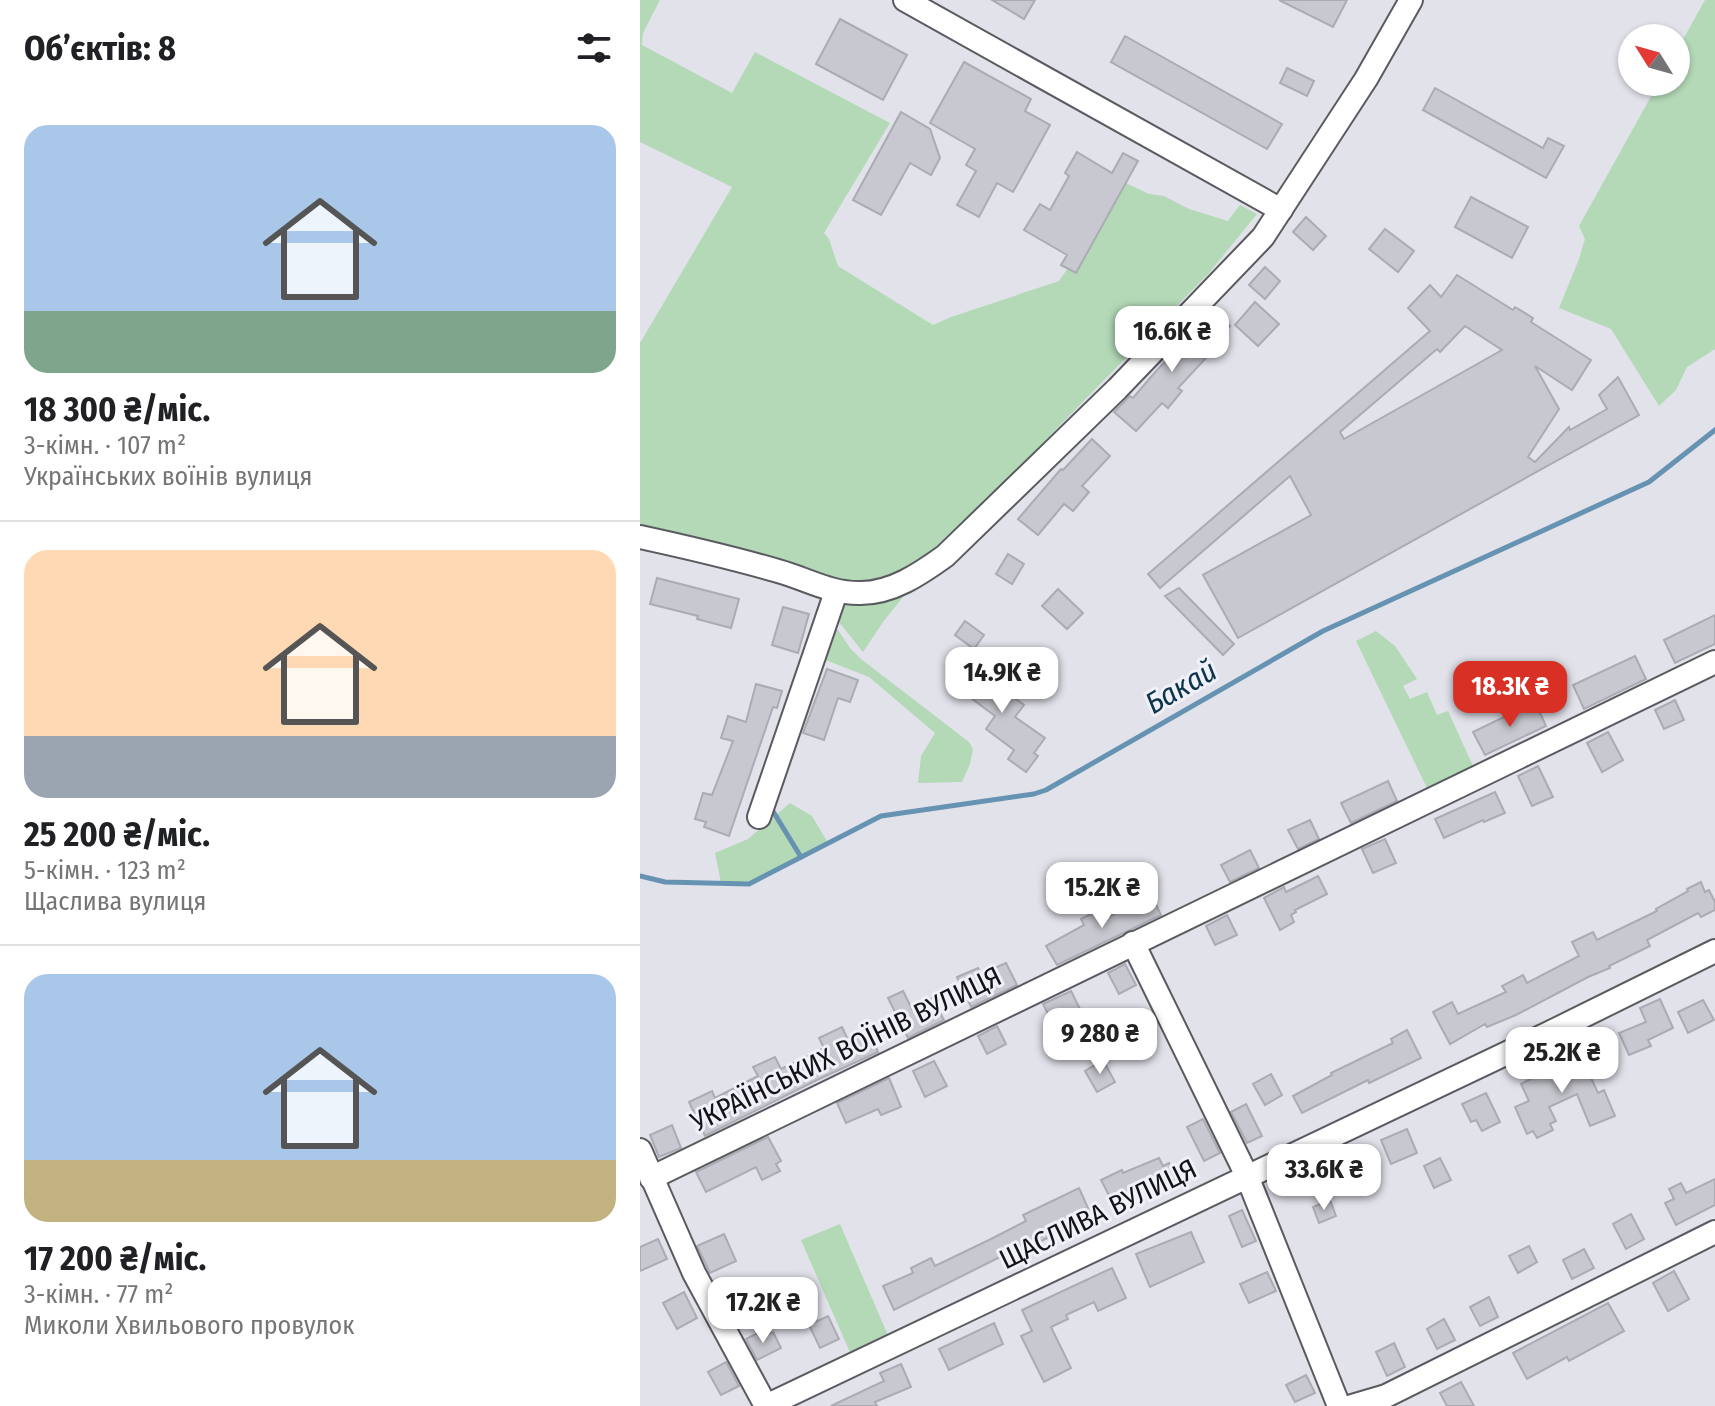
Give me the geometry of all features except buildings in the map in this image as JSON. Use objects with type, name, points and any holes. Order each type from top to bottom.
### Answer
[{"type":"street","points":[[905,0],[1281,210]]},
{"type":"street","points":[[640,537],[782,572],[836,592],[882,590],[915,576],[945,556],[1117,389],[1263,237],[1383,51],[1411,0]]},
{"type":"street","points":[[759,817],[836,592]]},
{"type":"street","name":"УКРАЇНСЬКИХ ВОЇНІВ ВУЛИЦЯ","points":[[651,1178],[1715,662]]},
{"type":"street","points":[[1133,943],[1247,1176],[1339,1406]]},
{"type":"street","name":"ЩАСЛИВА ВУЛИЦЯ","points":[[766,1406],[1715,951]]},
{"type":"street","points":[[640,1150],[694,1273],[766,1406]]},
{"type":"street","points":[[1352,1406],[1386,1396],[1715,1232]]},
{"type":"green space","points":[[640,0],[660,0],[643,33],[642,45],[732,93],[755,52],[890,123],[824,233],[838,266],[933,325],[1059,281],[1068,268],[1076,272],[1126,183],[1228,221],[1240,205],[1257,214],[1209,273],[1018,468],[930,552],[895,573],[874,580],[831,582],[640,528],[640,343],[732,187],[640,142]]},
{"type":"green space","points":[[1705,0],[1715,0],[1715,349],[1687,367],[1676,390],[1659,406],[1611,329],[1559,308],[1585,239],[1579,226],[1651,96],[1690,96],[1690,27]]},
{"type":"green space","points":[[911,587],[863,652],[834,616],[839,604],[858,603]]},
{"type":"green space","points":[[833,629],[838,630],[861,659],[969,742],[973,749],[962,782],[918,783],[921,756],[935,733],[869,677],[823,659]]},
{"type":"green space","points":[[1376,631],[1395,646],[1417,679],[1403,686],[1410,699],[1427,692],[1437,715],[1448,711],[1473,766],[1427,788],[1356,641]]},
{"type":"green space","points":[[790,803],[812,816],[828,843],[749,884],[721,883],[715,853],[748,839]]},
{"type":"green space","points":[[840,1224],[887,1333],[885,1342],[852,1357],[801,1240]]},
{"type":"waterway","name":"Бакай","points":[[640,876],[665,882],[749,884],[881,816],[1046,790],[1323,631],[1649,482],[1715,430]]},
{"type":"waterway","points":[[771,808],[801,857]]}]
